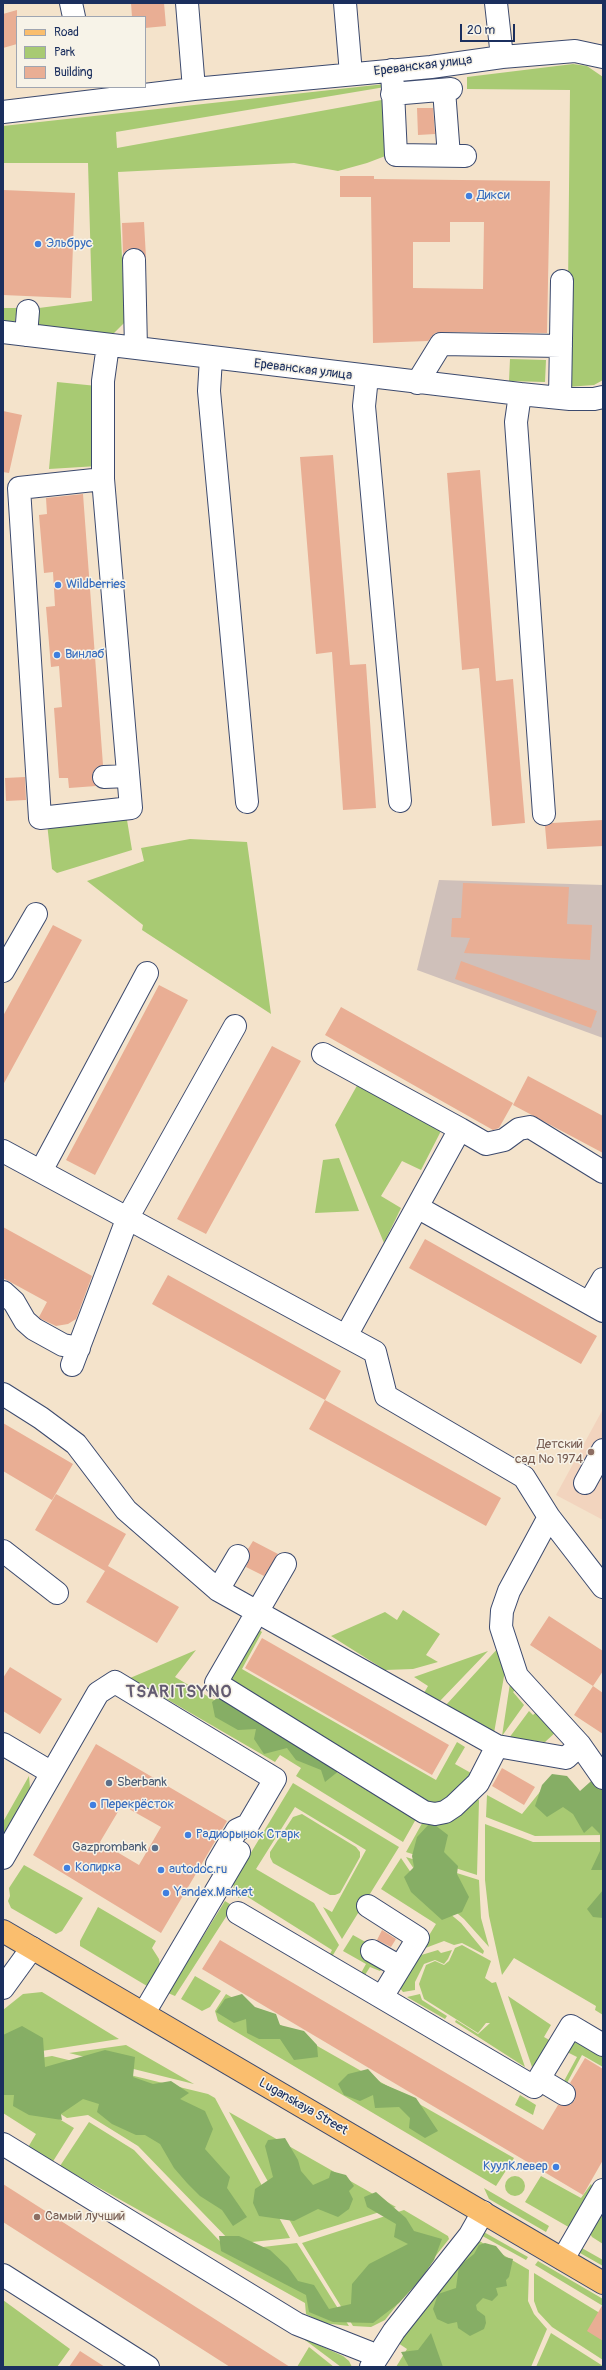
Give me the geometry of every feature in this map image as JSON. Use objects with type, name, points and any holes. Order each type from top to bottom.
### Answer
[{"type":"main road","name":"Luganskaya Street","points":[[3,1931],[603,2283]]},
{"type":"street","points":[[71,3],[74,16]]},
{"type":"street","points":[[187,3],[194,89]]},
{"type":"street","points":[[345,3],[351,74]]},
{"type":"street","points":[[496,3],[502,57]]},
{"type":"street","name":"Ереванская улица","points":[[3,112],[85,94],[194,89],[392,70],[502,57],[575,51],[596,54],[603,57]]},
{"type":"street","points":[[392,70],[392,94],[396,156],[457,156],[448,89],[392,94]]},
{"type":"street","points":[[134,260],[136,348]]},
{"type":"street","points":[[560,398],[562,281]]},
{"type":"street","points":[[26,335],[28,311]]},
{"type":"street","name":"Ереванская улица","points":[[3,332],[417,383],[520,394],[560,398],[594,399],[603,396]]},
{"type":"street","points":[[417,383],[441,344],[561,346]]},
{"type":"street","points":[[103,479],[19,488],[40,818],[131,808],[103,479],[102,381],[108,345]]},
{"type":"street","points":[[211,358],[209,391],[248,802]]},
{"type":"street","points":[[367,377],[364,406],[400,801]]},
{"type":"street","points":[[520,394],[516,422],[544,814]]},
{"type":"street","points":[[104,777],[128,776]]},
{"type":"street","points":[[3,971],[36,914]]},
{"type":"street","points":[[41,1171],[147,973]]},
{"type":"street","points":[[3,1292],[14,1302],[25,1321],[34,1329],[63,1345],[75,1357],[128,1216],[235,1026]]},
{"type":"street","points":[[323,1054],[486,1144],[504,1140],[519,1128],[530,1127],[603,1172]]},
{"type":"street","points":[[346,1336],[460,1129]]},
{"type":"street","points":[[3,1151],[128,1216],[375,1352],[386,1396],[524,1477],[549,1517],[603,1587]]},
{"type":"street","points":[[417,1207],[596,1307],[603,1279]]},
{"type":"street","points":[[3,1394],[41,1418],[76,1444],[126,1510],[218,1590],[497,1746],[566,1758],[580,1745]]},
{"type":"street","points":[[585,1483],[603,1450]]},
{"type":"street","points":[[549,1517],[498,1610],[501,1627],[517,1676],[580,1745],[603,1778]]},
{"type":"street","points":[[3,1551],[56,1593]]},
{"type":"street","points":[[218,1590],[238,1556]]},
{"type":"street","points":[[285,1564],[216,1683],[424,1812],[435,1814],[445,1812],[454,1806],[478,1783],[497,1746]]},
{"type":"street","points":[[5,1851],[98,1693],[115,1682],[275,1779],[248,1825],[237,1830],[217,1864]]},
{"type":"street","points":[[3,1744],[52,1773]]},
{"type":"street","points":[[144,2013],[249,1835],[248,1825]]},
{"type":"street","points":[[368,1906],[418,1938],[382,1997]]},
{"type":"street","points":[[238,1913],[534,2087],[571,2026],[603,2045]]},
{"type":"street","points":[[3,1988],[32,1948]]},
{"type":"street","points":[[372,1951],[400,1967]]},
{"type":"street","points":[[539,2079],[564,2094]]},
{"type":"street","points":[[3,2144],[297,2324],[368,2352],[374,2362],[394,2331],[470,2235],[484,2212]]},
{"type":"street","points":[[563,2260],[600,2183]]},
{"type":"street","points":[[3,2275],[148,2367]]},
{"type":"shaded area","points":[[439,880],[603,885],[603,1038],[417,970]]},
{"type":"shaded area","name":"Детский сад № 1974","points":[[603,1409],[603,1520],[556,1495]]},
{"type":"green space","points":[[573,64],[587,66],[603,77],[603,380],[594,385],[567,387],[570,90],[467,89],[467,77]]},
{"type":"green space","points":[[385,84],[385,87],[116,132],[117,148],[387,99],[388,155],[367,163],[338,171],[294,163],[118,172],[125,322],[114,333],[101,338],[39,329],[39,308],[92,301],[88,163],[3,163],[3,126]]},
{"type":"green space","points":[[3,308],[17,308],[15,321],[4,330]]},
{"type":"green space","points":[[510,359],[546,360],[545,382],[509,381]]},
{"type":"green space","points":[[57,382],[97,386],[98,466],[49,469]]},
{"type":"green space","points":[[126,814],[132,850],[57,873],[52,869],[47,823]]},
{"type":"green space","points":[[190,839],[247,842],[271,1014],[142,930],[143,925],[87,881],[144,861],[141,848]]},
{"type":"green space","points":[[359,1082],[442,1129],[421,1170],[402,1161],[381,1196],[401,1208],[384,1243],[335,1125]]},
{"type":"green space","points":[[339,1158],[359,1211],[315,1213],[323,1160]]},
{"type":"green space","points":[[403,1610],[440,1634],[426,1655],[438,1662],[413,1669],[385,1670],[331,1636],[385,1612],[397,1620]]},
{"type":"green space","points":[[255,1627],[262,1632],[242,1669],[436,1780],[457,1742],[465,1747],[455,1764],[471,1773],[454,1798],[428,1807],[223,1682]]},
{"type":"green space","points":[[500,1646],[506,1665],[494,1733],[446,1705]]},
{"type":"green space","points":[[196,1650],[175,1677],[416,1819],[403,1842],[296,1776],[301,1768],[280,1755],[275,1762],[139,1683],[132,1686],[123,1681]]},
{"type":"green space","points":[[488,1651],[439,1702],[424,1693],[428,1686],[414,1677]]},
{"type":"green space","points":[[512,1670],[520,1686],[513,1692],[524,1705],[502,1736]]},
{"type":"green space","points":[[221,1695],[340,1770],[325,1782],[321,1770],[296,1760],[287,1748],[264,1754],[254,1739],[256,1729],[238,1730],[215,1717],[212,1702]]},
{"type":"green space","points":[[540,1709],[557,1731],[545,1742],[509,1738],[529,1711],[533,1715]]},
{"type":"green space","points":[[552,1774],[567,1776],[580,1791],[599,1774],[603,1775],[603,1870],[591,1870],[600,1851],[600,1834],[592,1826],[584,1833],[573,1814],[563,1807],[547,1817],[535,1806],[542,1785]]},
{"type":"green space","points":[[29,1776],[30,1788],[3,1836],[3,1822]]},
{"type":"green space","points":[[552,1777],[603,1835],[535,1836],[486,1817],[487,1795],[522,1814]]},
{"type":"green space","points":[[293,1783],[399,1847],[342,1939],[323,1907],[332,1912],[366,1850],[295,1807],[256,1869],[314,1903],[339,1945],[330,1960],[328,1958],[332,1950],[243,1894],[239,1898],[231,1893],[234,1886],[232,1884]]},
{"type":"green space","points":[[473,1796],[479,1800],[477,1875],[406,1852],[425,1818]]},
{"type":"green space","points":[[302,1814],[356,1847],[360,1852],[360,1857],[340,1893],[330,1895],[273,1863],[270,1857],[270,1852],[293,1817]]},
{"type":"green space","points":[[431,1822],[448,1835],[444,1852],[458,1866],[457,1874],[469,1897],[462,1912],[442,1920],[411,1892],[404,1877],[414,1867],[412,1856],[417,1837]]},
{"type":"green space","points":[[485,1824],[533,1842],[603,1842],[603,2015],[595,2010],[596,2006],[514,1958],[502,1975],[489,1916],[485,1880]]},
{"type":"green space","points":[[406,1857],[479,1880],[481,1918],[489,1947],[464,1919],[426,1887]]},
{"type":"green space","points":[[401,1858],[424,1892],[461,1923],[484,1951],[483,1954],[462,1943],[454,1945],[444,1941],[420,1950],[436,1924],[381,1889]]},
{"type":"green space","points":[[24,1865],[83,1898],[62,1931],[56,1934],[11,1908],[8,1901],[10,1896],[9,1888]]},
{"type":"green space","points":[[603,1890],[603,1918],[593,1917],[587,1909]]},
{"type":"green space","points":[[225,1901],[233,1906],[175,1996],[168,1993]]},
{"type":"green space","points":[[98,1907],[156,1941],[152,1948],[159,1959],[160,1965],[147,1986],[80,1946],[80,1941]]},
{"type":"green space","points":[[353,1935],[369,1944],[382,1969],[380,1971],[370,1967],[365,1975],[361,1973],[366,1964],[343,1951]]},
{"type":"green space","points":[[462,1945],[491,1961],[485,1978],[492,1983],[496,1982],[525,2067],[455,2022],[456,2020],[478,2034],[490,2023],[486,2023],[478,2033],[424,1999],[419,1984],[426,1965],[435,1961],[444,1965],[449,1961],[455,1948]]},
{"type":"green space","points":[[438,1950],[441,1953],[452,1950],[444,1964],[435,1960],[424,1964],[415,1982],[415,1990],[403,1992],[400,1988],[418,1956]]},
{"type":"green space","points":[[195,1976],[221,1991],[210,2007],[202,2011],[181,1999]]},
{"type":"green space","points":[[42,1992],[119,2039],[3,2057],[3,2010],[23,1994]]},
{"type":"green space","points":[[226,1994],[514,2158],[496,2186],[218,2021],[215,2011]]},
{"type":"green space","points":[[242,1994],[255,2007],[276,2014],[280,2025],[304,2031],[317,2045],[318,2057],[294,2060],[280,2039],[259,2039],[247,2033],[246,2019],[234,2023],[216,2012],[225,1999]]},
{"type":"green space","points":[[420,1994],[422,2000],[447,2016],[445,2019],[407,1997]]},
{"type":"green space","points":[[508,1996],[551,2025],[544,2037],[551,2041],[537,2065],[532,2067]]},
{"type":"green space","points":[[22,2026],[43,2038],[45,2067],[105,2050],[135,2057],[133,2077],[153,2084],[171,2081],[189,2093],[180,2099],[205,2111],[213,2129],[205,2149],[230,2177],[227,2188],[247,2217],[233,2226],[222,2210],[200,2196],[187,2183],[174,2168],[160,2144],[145,2135],[136,2135],[112,2124],[97,2112],[99,2104],[83,2099],[61,2114],[62,2120],[29,2115],[13,2106],[14,2095],[3,2095],[3,2035]]},
{"type":"green space","points":[[573,2041],[603,2056],[603,2067],[582,2055],[567,2083],[564,2081],[577,2057],[565,2051]]},
{"type":"green space","points":[[126,2045],[194,2084],[69,2053]]},
{"type":"green space","points":[[52,2056],[208,2094],[215,2098],[290,2238],[233,2244],[138,2146],[88,2115],[67,2118],[4,2079],[3,2064]]},
{"type":"green space","points":[[368,2069],[381,2083],[416,2098],[438,2131],[425,2138],[409,2128],[410,2118],[399,2107],[375,2108],[373,2095],[360,2101],[344,2095],[338,2084],[348,2074]]},
{"type":"green space","points":[[3,2085],[74,2128],[52,2163],[27,2149],[36,2134],[3,2113]]},
{"type":"green space","points":[[520,2095],[536,2105],[533,2115],[515,2105]]},
{"type":"green space","points":[[229,2112],[396,2207],[299,2237]]},
{"type":"green space","points":[[89,2122],[134,2150],[229,2251],[297,2243],[349,2326],[323,2323],[306,2314],[305,2303],[60,2166]]},
{"type":"green space","points":[[285,2138],[298,2160],[301,2171],[313,2185],[329,2178],[331,2171],[346,2175],[354,2186],[349,2191],[353,2199],[349,2209],[338,2217],[318,2209],[294,2221],[259,2216],[253,2203],[255,2189],[273,2177],[265,2146],[268,2140]]},
{"type":"green space","points":[[515,2176],[522,2179],[525,2186],[522,2193],[515,2196],[508,2193],[505,2186],[508,2179]]},
{"type":"green space","points":[[541,2176],[581,2198],[591,2184],[593,2188],[572,2229],[525,2202]]},
{"type":"green space","points":[[484,2188],[549,2226],[546,2232],[489,2199]]},
{"type":"green space","points":[[376,2192],[406,2218],[414,2231],[442,2239],[434,2260],[420,2280],[399,2303],[373,2323],[333,2322],[309,2312],[306,2295],[221,2251],[219,2236],[239,2236],[270,2250],[288,2267],[298,2281],[314,2285],[329,2309],[351,2304],[352,2284],[369,2264],[408,2244],[394,2237],[396,2224],[367,2207],[364,2197]]},
{"type":"green space","points":[[603,2208],[603,2244],[592,2237],[589,2232]]},
{"type":"green space","points":[[404,2210],[448,2236],[449,2239],[385,2320],[371,2327],[353,2326],[302,2243]]},
{"type":"green space","points":[[482,2231],[528,2257],[526,2260],[477,2233]]},
{"type":"green space","points":[[476,2239],[529,2270],[528,2301],[534,2314],[547,2329],[531,2367],[396,2367],[407,2349],[395,2341]]},
{"type":"green space","points":[[485,2243],[496,2246],[505,2257],[513,2259],[509,2277],[506,2280],[507,2286],[496,2288],[498,2295],[492,2301],[483,2298],[476,2305],[477,2310],[485,2316],[486,2323],[484,2329],[470,2336],[458,2328],[457,2322],[448,2324],[437,2319],[433,2309],[438,2294],[456,2288],[459,2266],[474,2254],[479,2245]]},
{"type":"green space","points":[[580,2247],[603,2260],[603,2266],[580,2253]]},
{"type":"green space","points":[[538,2261],[603,2299],[603,2306],[535,2265]]},
{"type":"green space","points":[[534,2273],[603,2315],[603,2360],[552,2327],[538,2312],[534,2301]]},
{"type":"green space","points":[[3,2300],[70,2349],[57,2367],[3,2367]]},
{"type":"green space","points":[[431,2333],[443,2367],[409,2367],[401,2352],[418,2350]]},
{"type":"green space","points":[[551,2333],[603,2366],[603,2367],[536,2367]]},
{"type":"green space","points":[[301,2337],[343,2356],[349,2361],[352,2367],[341,2367]]},
{"type":"green space","points":[[309,2347],[334,2367],[297,2367]]},
{"type":"building","points":[[131,3],[164,3],[166,26],[146,28],[146,16],[132,16]]},
{"type":"building","points":[[17,10],[16,44],[3,48],[3,14]]},
{"type":"building","points":[[417,108],[433,108],[435,134],[418,135]]},
{"type":"building","points":[[340,176],[374,176],[374,179],[550,181],[547,333],[441,332],[435,333],[428,341],[373,343],[371,197],[340,197]],"holes":[[[450,222],[484,222],[483,289],[413,288],[413,242],[450,242]]]},
{"type":"building","name":"Эльбрус","points":[[3,190],[75,193],[71,298],[3,295]]},
{"type":"building","points":[[144,222],[146,258],[140,249],[128,249],[123,254],[122,223]]},
{"type":"building","points":[[3,411],[22,415],[9,473],[3,472]]},
{"type":"building","points":[[333,455],[350,665],[366,664],[376,808],[343,810],[332,652],[316,654],[300,457]]},
{"type":"building","points":[[480,470],[496,681],[513,679],[525,823],[492,826],[479,668],[462,670],[447,473]]},
{"type":"building","points":[[83,494],[103,765],[97,767],[93,772],[92,778],[96,786],[69,788],[68,778],[59,778],[54,708],[62,707],[59,666],[51,667],[46,607],[55,606],[53,572],[44,573],[39,515],[47,514],[46,498]]},
{"type":"building","points":[[25,777],[26,800],[6,801],[5,778]]},
{"type":"building","points":[[603,820],[603,846],[547,849],[545,826],[552,823]]},
{"type":"building","points":[[463,883],[569,887],[567,924],[592,925],[590,960],[464,953],[470,938],[451,937],[452,918],[461,918]]},
{"type":"building","points":[[53,925],[82,940],[3,1085],[3,1016]]},
{"type":"building","points":[[461,961],[597,1011],[591,1028],[455,979]]},
{"type":"building","points":[[159,985],[188,1000],[95,1175],[66,1160]]},
{"type":"building","points":[[341,1007],[513,1103],[499,1128],[493,1130],[325,1035]]},
{"type":"building","points":[[272,1046],[301,1061],[206,1234],[177,1219]]},
{"type":"building","points":[[528,1076],[603,1116],[603,1153],[513,1105]]},
{"type":"building","points":[[3,1227],[92,1276],[76,1319],[68,1324],[56,1326],[41,1319],[39,1317],[47,1302],[3,1278]]},
{"type":"building","points":[[425,1239],[597,1336],[581,1364],[409,1268]]},
{"type":"building","points":[[168,1275],[341,1371],[325,1400],[152,1304]]},
{"type":"building","points":[[325,1400],[501,1498],[486,1526],[309,1429]]},
{"type":"building","points":[[3,1423],[73,1464],[52,1500],[3,1471]]},
{"type":"building","points":[[56,1494],[126,1534],[108,1566],[179,1607],[157,1643],[86,1602],[105,1571],[35,1530]]},
{"type":"building","points":[[253,1541],[278,1554],[264,1576],[246,1567],[250,1556],[248,1549]]},
{"type":"building","points":[[549,1616],[603,1651],[603,1671],[593,1686],[530,1645]]},
{"type":"building","points":[[262,1638],[449,1745],[432,1775],[245,1668]]},
{"type":"building","points":[[10,1667],[62,1699],[40,1734],[3,1711],[3,1678]]},
{"type":"building","points":[[593,1686],[603,1693],[603,1734],[574,1715]]},
{"type":"building","name":"Радиорынок Старк","points":[[96,1744],[227,1821],[161,1933],[33,1855]],"holes":[[[122,1805],[161,1827],[139,1865],[100,1842]]]},
{"type":"building","points":[[502,1768],[535,1787],[524,1805],[492,1786]]},
{"type":"building","points":[[382,1930],[396,1939],[391,1947],[377,1940]]},
{"type":"building","points":[[220,1940],[543,2130],[558,2105],[570,2105],[575,2100],[575,2088],[570,2083],[585,2058],[603,2069],[603,2160],[583,2195],[202,1969]]},
{"type":"building","points":[[3,2184],[290,2367],[230,2367],[3,2222]]},
{"type":"building","points":[[603,2304],[603,2341],[587,2331]]},
{"type":"building","points":[[80,2351],[105,2367],[69,2367]]},
{"type":"place","name":"Дикси","points":[[469,196]]},
{"type":"place","name":"Эльбрус","points":[[38,244]]},
{"type":"place","name":"Wildberries","points":[[58,585]]},
{"type":"place","name":"Винлаб","points":[[57,655]]},
{"type":"place","name":"Детский сад № 1974","points":[[591,1452]]},
{"type":"place","name":"Sberbank","points":[[109,1783]]},
{"type":"place","name":"Перекрёсток","points":[[93,1805]]},
{"type":"place","name":"Радиорынок Старк","points":[[188,1835]]},
{"type":"place","name":"Gazprombank","points":[[155,1848]]},
{"type":"place","name":"Копирка","points":[[67,1868]]},
{"type":"place","name":"autodoc.ru","points":[[161,1870]]},
{"type":"place","name":"Yandex.Market","points":[[166,1893]]},
{"type":"place","name":"КуулКлевер","points":[[556,2167]]},
{"type":"place","name":"Самый лучший","points":[[37,2217]]},
{"type":"district","name":"TSARITSYNO","points":[[179,1693]]}]
